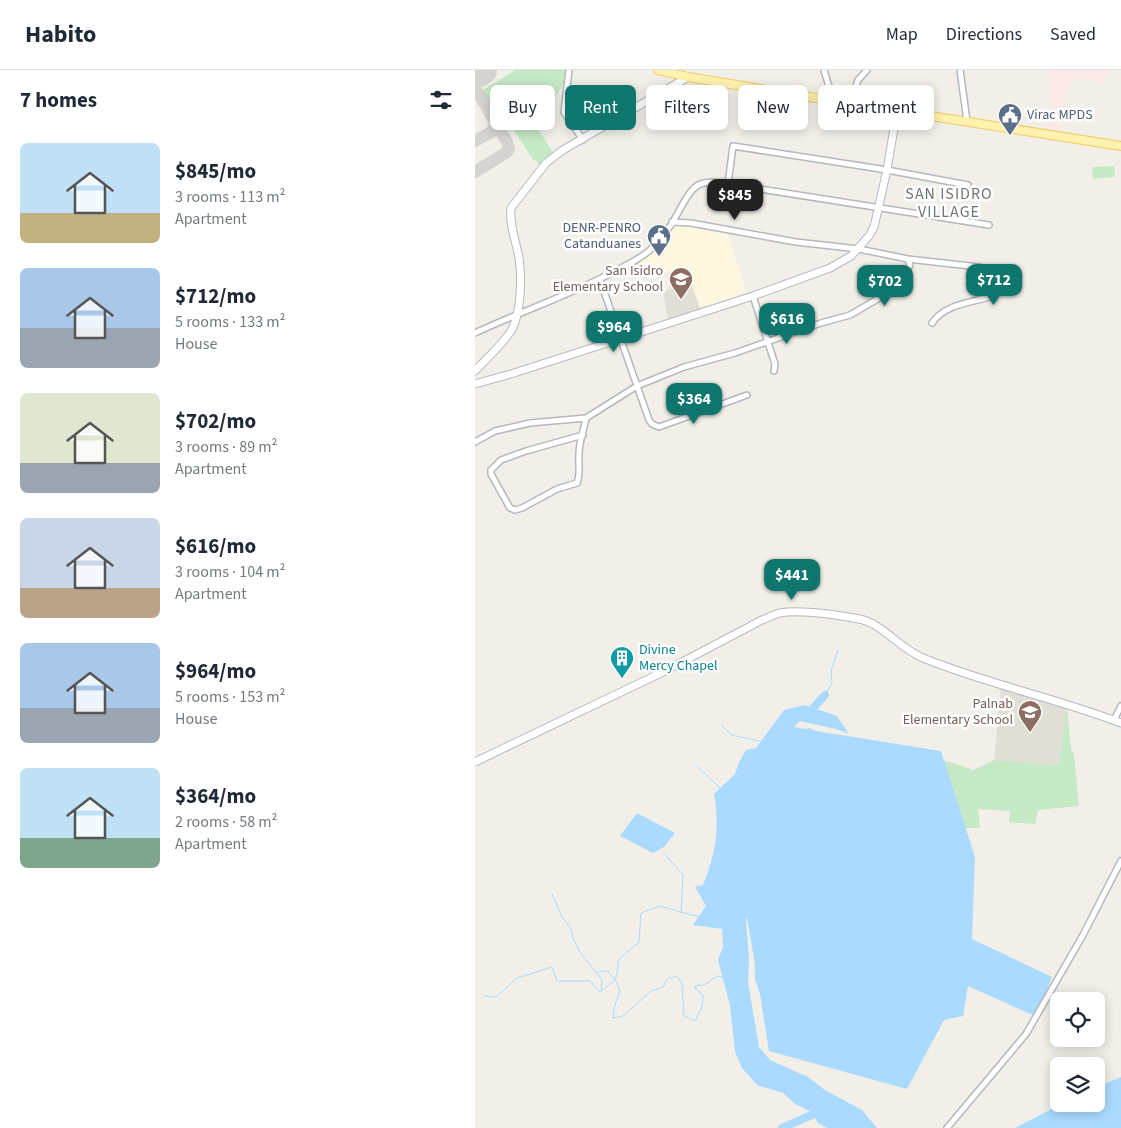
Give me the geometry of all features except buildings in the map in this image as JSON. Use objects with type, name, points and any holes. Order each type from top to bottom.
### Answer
[{"type":"main road","points":[[658,70],[688,77],[818,98]]},
{"type":"main road","points":[[934,116],[1121,146]]},
{"type":"street","points":[[569,70],[564,112],[583,140]]},
{"type":"street","points":[[824,70],[828,85]]},
{"type":"street","points":[[856,85],[867,70]]},
{"type":"street","points":[[960,70],[967,121]]},
{"type":"street","points":[[475,372],[513,328],[517,314],[522,280],[510,218],[511,208],[546,163],[563,150],[688,77]]},
{"type":"street","points":[[475,384],[620,340],[753,296],[830,268],[851,256],[859,249],[874,227],[894,130]]},
{"type":"street","points":[[728,184],[733,146],[887,170],[968,185]]},
{"type":"street","points":[[475,333],[600,280],[643,256],[657,242],[672,222],[693,188],[710,182],[989,225]]},
{"type":"street","points":[[672,222],[691,223],[796,242],[859,249],[908,259],[979,267],[990,272],[989,297],[956,305],[935,318],[932,323]]},
{"type":"street","points":[[475,442],[495,431],[503,429],[529,424],[586,418],[637,386],[684,367],[850,314],[881,297],[900,282],[911,265],[908,259]]},
{"type":"street","points":[[600,280],[620,340],[652,424],[659,427],[747,395]]},
{"type":"street","points":[[753,296],[766,342],[775,364],[774,371]]},
{"type":"street","points":[[583,435],[501,460],[491,470],[491,474],[509,508],[515,510],[522,508],[557,489],[577,482],[580,476],[579,454],[583,435],[586,418]]},
{"type":"street","points":[[475,762],[665,671],[762,620],[777,614],[794,611],[861,619],[878,626],[913,654],[1117,722],[1121,706]]},
{"type":"street","points":[[947,1128],[1026,1034],[1079,942],[1121,861]]},
{"type":"shaded area","points":[[1051,70],[1107,70],[1106,82],[1073,77],[1064,102],[1061,130],[1047,127],[1053,101],[1053,75]]},
{"type":"shaded area","points":[[673,225],[727,232],[747,292],[701,308],[688,275],[677,277],[676,273],[669,269],[669,271],[645,275],[640,260],[656,248]]},
{"type":"shaded area","name":"San Isidro Elementary School","points":[[691,283],[700,309],[668,319],[663,291]]},
{"type":"shaded area","name":"Palnab Elementary School","points":[[1001,687],[1067,707],[1058,765],[994,760]]},
{"type":"green space","points":[[515,70],[567,70],[565,80],[555,98],[555,85],[491,85]]},
{"type":"green space","points":[[490,86],[490,103],[483,90]]},
{"type":"green space","points":[[514,130],[539,130],[554,154],[539,165],[536,160],[534,161]]},
{"type":"green space","points":[[1114,166],[1115,177],[1093,179],[1092,167]]},
{"type":"green space","points":[[1067,707],[1079,806],[1038,810],[1035,824],[1009,822],[1010,811],[978,809],[980,828],[964,828],[943,760],[974,770],[994,760],[1058,765]]},
{"type":"water","points":[[805,705],[837,716],[849,734],[800,721],[794,727],[941,751],[975,857],[972,939],[1052,977],[1037,1017],[968,986],[963,1016],[944,1020],[907,1089],[769,1051],[760,994],[755,980],[755,964],[747,918],[748,982],[759,1047],[770,1060],[808,1077],[825,1090],[862,1110],[877,1128],[827,1128],[818,1123],[811,1112],[795,1104],[783,1093],[757,1085],[742,1068],[735,1052],[730,1005],[718,960],[723,947],[722,929],[693,925],[706,906],[695,887],[703,885],[714,851],[717,818],[714,794],[735,774],[746,750],[756,748],[784,710]]},
{"type":"water","points":[[637,813],[675,833],[664,847],[653,853],[620,836]]},
{"type":"water","points":[[1121,1077],[1121,1128],[1015,1128],[1050,1110],[1050,1112],[1105,1112],[1105,1083]]},
{"type":"waterway","points":[[825,695],[832,683],[831,671],[838,650]]},
{"type":"waterway","points":[[807,714],[813,712],[814,707],[825,695]]},
{"type":"waterway","points":[[721,725],[732,735],[763,742]]},
{"type":"waterway","points":[[697,766],[720,788]]},
{"type":"waterway","points":[[664,853],[683,875],[681,913]]},
{"type":"waterway","points":[[552,894],[562,917],[570,927],[580,952],[602,980],[601,990]]},
{"type":"waterway","points":[[484,996],[496,997],[517,978],[552,967],[557,981],[590,981],[600,992],[615,979],[618,960],[639,942],[641,913],[659,906],[700,917]]},
{"type":"waterway","points":[[597,972],[608,971],[616,981],[620,991],[614,1008],[613,1018],[623,1016],[651,991],[663,987],[667,979],[677,976],[682,984],[684,1016],[695,1021],[702,1007],[703,996],[694,986],[704,985],[717,976],[724,977]]},
{"type":"waterway","points":[[782,1128],[821,1111]]},
{"type":"taxiway","points":[[475,91],[479,94],[495,122],[493,131],[475,141]]},
{"type":"taxiway","points":[[475,172],[509,149],[500,130]]},
{"type":"runway","points":[[475,74],[482,70]]},
{"type":"place","name":"Virac MPDS","points":[[1010,136]]},
{"type":"place","name":"DENR-PENRO Catanduanes","points":[[659,257]]},
{"type":"place","name":"San Isidro Elementary School","points":[[681,300]]},
{"type":"place","name":"Divine Mercy Chapel","points":[[622,679]]},
{"type":"place","name":"Palnab Elementary School","points":[[1030,733]]},
{"type":"district","name":"SAN ISIDRO VILLAGE","points":[[949,203]]}]
